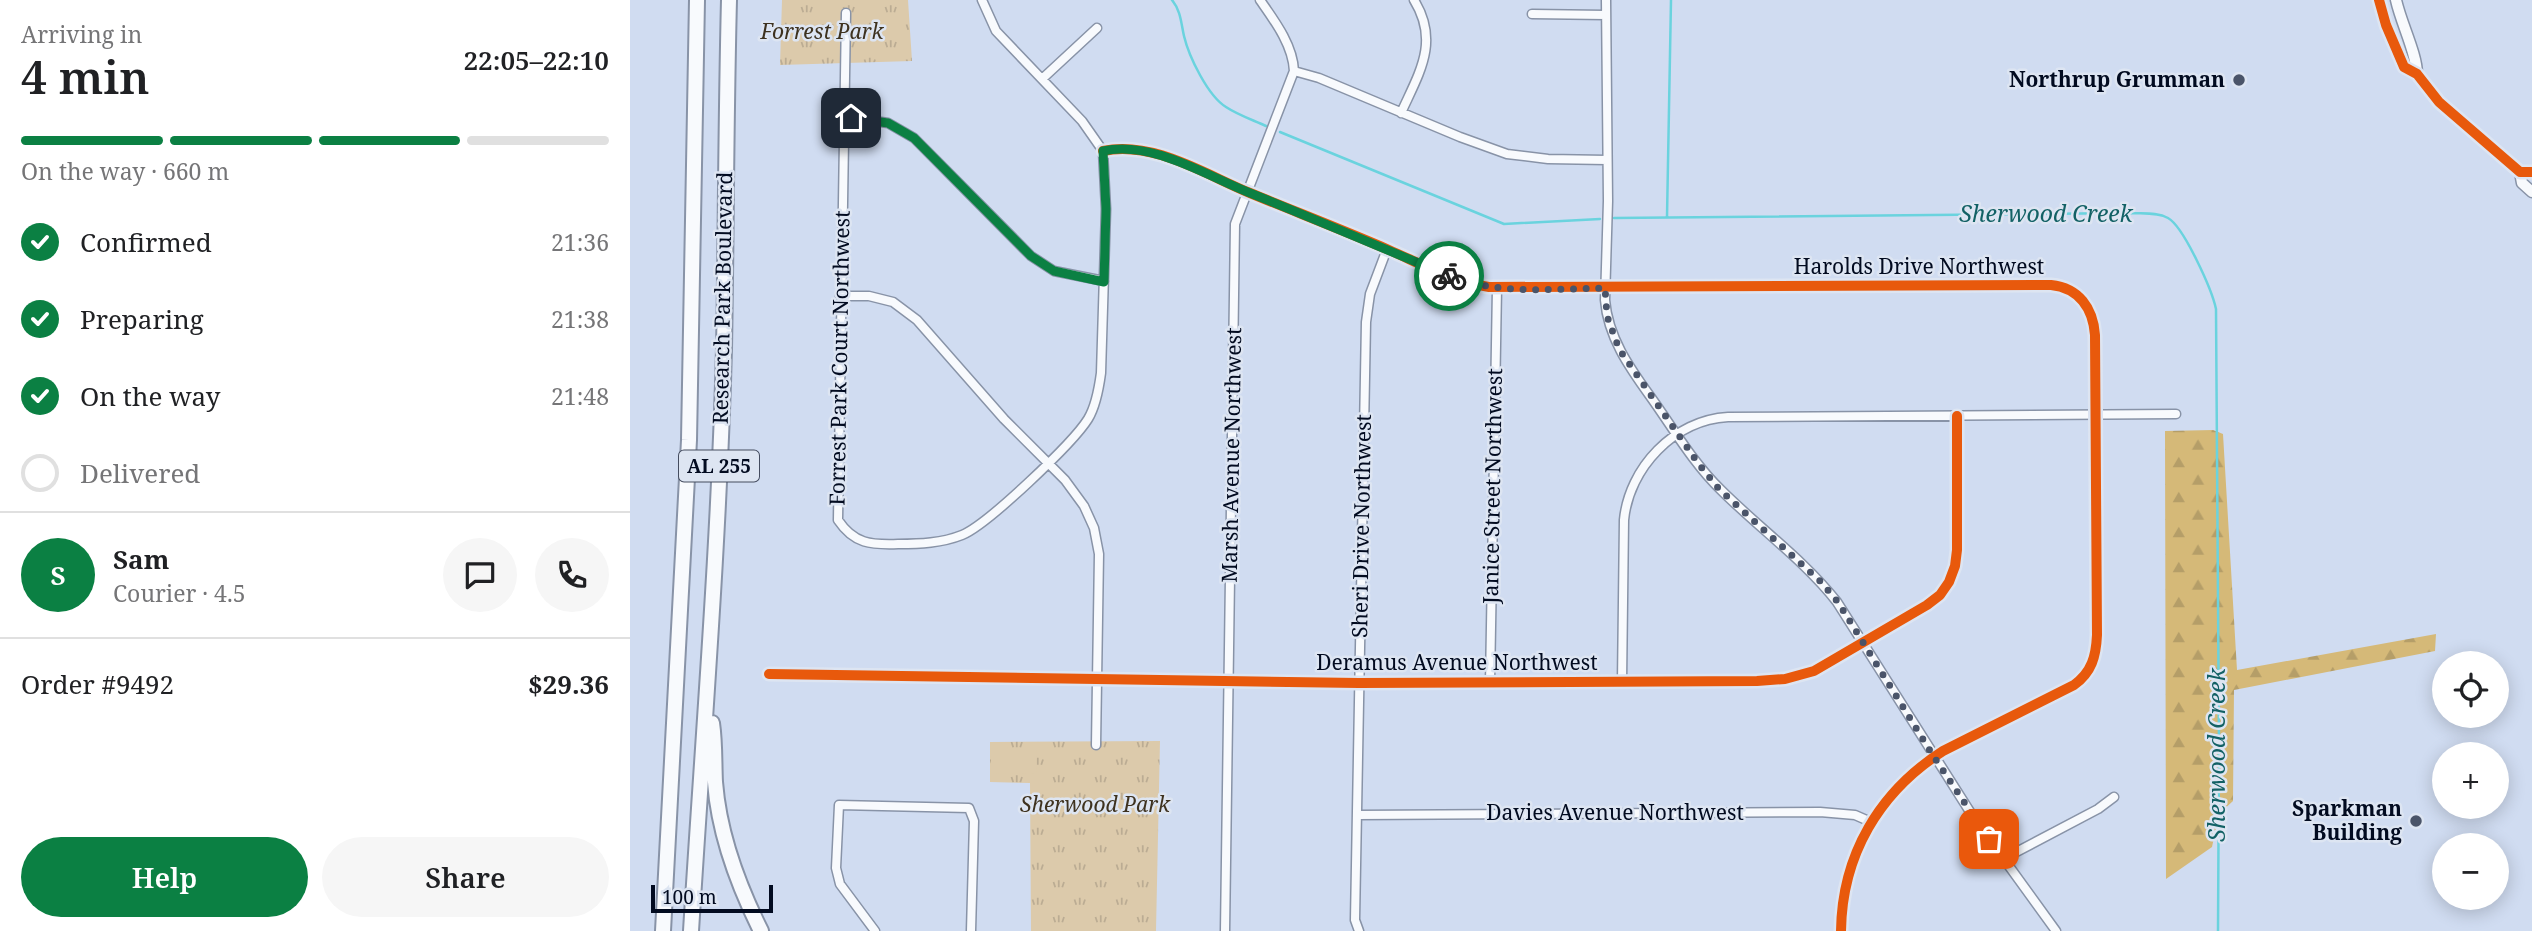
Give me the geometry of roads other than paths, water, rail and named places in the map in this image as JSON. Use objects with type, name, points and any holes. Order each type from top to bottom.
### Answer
[{"type":"highway","name":"Research Park Boulevard","points":[[663,931],[690,440],[697,0]]},
{"type":"highway","name":"Research Park Boulevard","points":[[691,931],[708,696],[724,350],[729,0]]},
{"type":"highway","points":[[708,696],[714,741],[715,784],[729,852],[761,931]]},
{"type":"street","points":[[982,0],[996,31],[1082,121],[1103,151]]},
{"type":"street","points":[[1260,0],[1276,24],[1294,62],[1294,71],[1319,78],[1482,146],[1517,156],[1608,160]]},
{"type":"street","points":[[1401,113],[1427,50],[1426,25],[1414,0]]},
{"type":"street","points":[[1606,0],[1608,160],[1605,288],[1607,316],[1619,349],[1719,489],[1829,591],[1934,757],[2056,931]]},
{"type":"street","points":[[2379,0],[2404,67],[2417,74],[2439,102],[2520,172],[2522,183],[2532,192]]},
{"type":"street","points":[[2396,0],[2401,21],[2417,61],[2417,74]]},
{"type":"street","name":"Forrest Park Court Northwest","points":[[846,12],[837,500],[838,520],[845,531],[860,541],[886,545],[925,544],[961,535],[983,523],[1047,463],[1088,419],[1097,396],[1104,344],[1106,209],[1103,151]]},
{"type":"street","points":[[1532,15],[1606,15]]},
{"type":"street","points":[[1042,79],[1097,28]]},
{"type":"street","name":"Marsh Avenue Northwest","points":[[1225,931],[1236,224],[1294,71]]},
{"type":"street","points":[[845,117],[888,123],[914,138],[1031,256],[1054,271],[1104,282]]},
{"type":"street","name":"Harolds Drive Northwest","points":[[1103,151],[1120,149],[1185,163],[1247,192],[1460,280],[1497,288],[2057,286],[2077,295],[2088,306],[2093,316],[2095,335],[2097,635],[2091,667],[2074,685],[1934,757],[1891,794],[1871,822],[1849,871],[1842,906],[1841,931]]},
{"type":"street","points":[[2520,172],[2532,172]]},
{"type":"street","name":"Sheri Drive Northwest","points":[[1359,931],[1355,920],[1367,311],[1387,249]]},
{"type":"street","name":"Janice Street Northwest","points":[[1490,683],[1497,288]]},
{"type":"street","points":[[840,296],[869,296],[893,302],[917,320],[1004,419],[1065,480],[1084,506],[1094,528],[1099,554],[1096,744]]},
{"type":"street","points":[[1622,682],[1624,520],[1627,500],[1644,465],[1678,435],[1701,423],[1720,418],[2176,414]]},
{"type":"street","name":"Deramus Avenue Northwest","points":[[769,674],[1359,683],[1785,679],[1823,667],[1934,600],[1945,589],[1952,575],[1957,550],[1957,416]]},
{"type":"street","points":[[2003,859],[2098,809],[2114,797]]},
{"type":"street","points":[[875,931],[840,884],[836,868],[839,805],[969,808],[974,821],[971,931]]},
{"type":"street","name":"Davies Avenue Northwest","points":[[1357,815],[1820,812],[1854,815],[1871,822]]},
{"type":"waterway","points":[[1172,0],[1179,13],[1190,54],[1213,94],[1231,110],[1266,126]]},
{"type":"waterway","name":"Sherwood Creek","points":[[1667,217],[1671,0]]},
{"type":"waterway","points":[[1280,132],[1504,224],[1600,219]]},
{"type":"waterway","name":"Sherwood Creek","points":[[1614,218],[2130,213],[2168,218],[2182,233],[2197,260],[2216,309],[2218,931]]},
{"type":"place","name":"Northrup Grumman","points":[[2239,80]]},
{"type":"place","name":"Sparkman Building","points":[[2416,821]]},
{"type":"park label","name":"Forrest Park","points":[[822,32]]},
{"type":"park label","name":"Sherwood Park","points":[[1095,805]]}]
